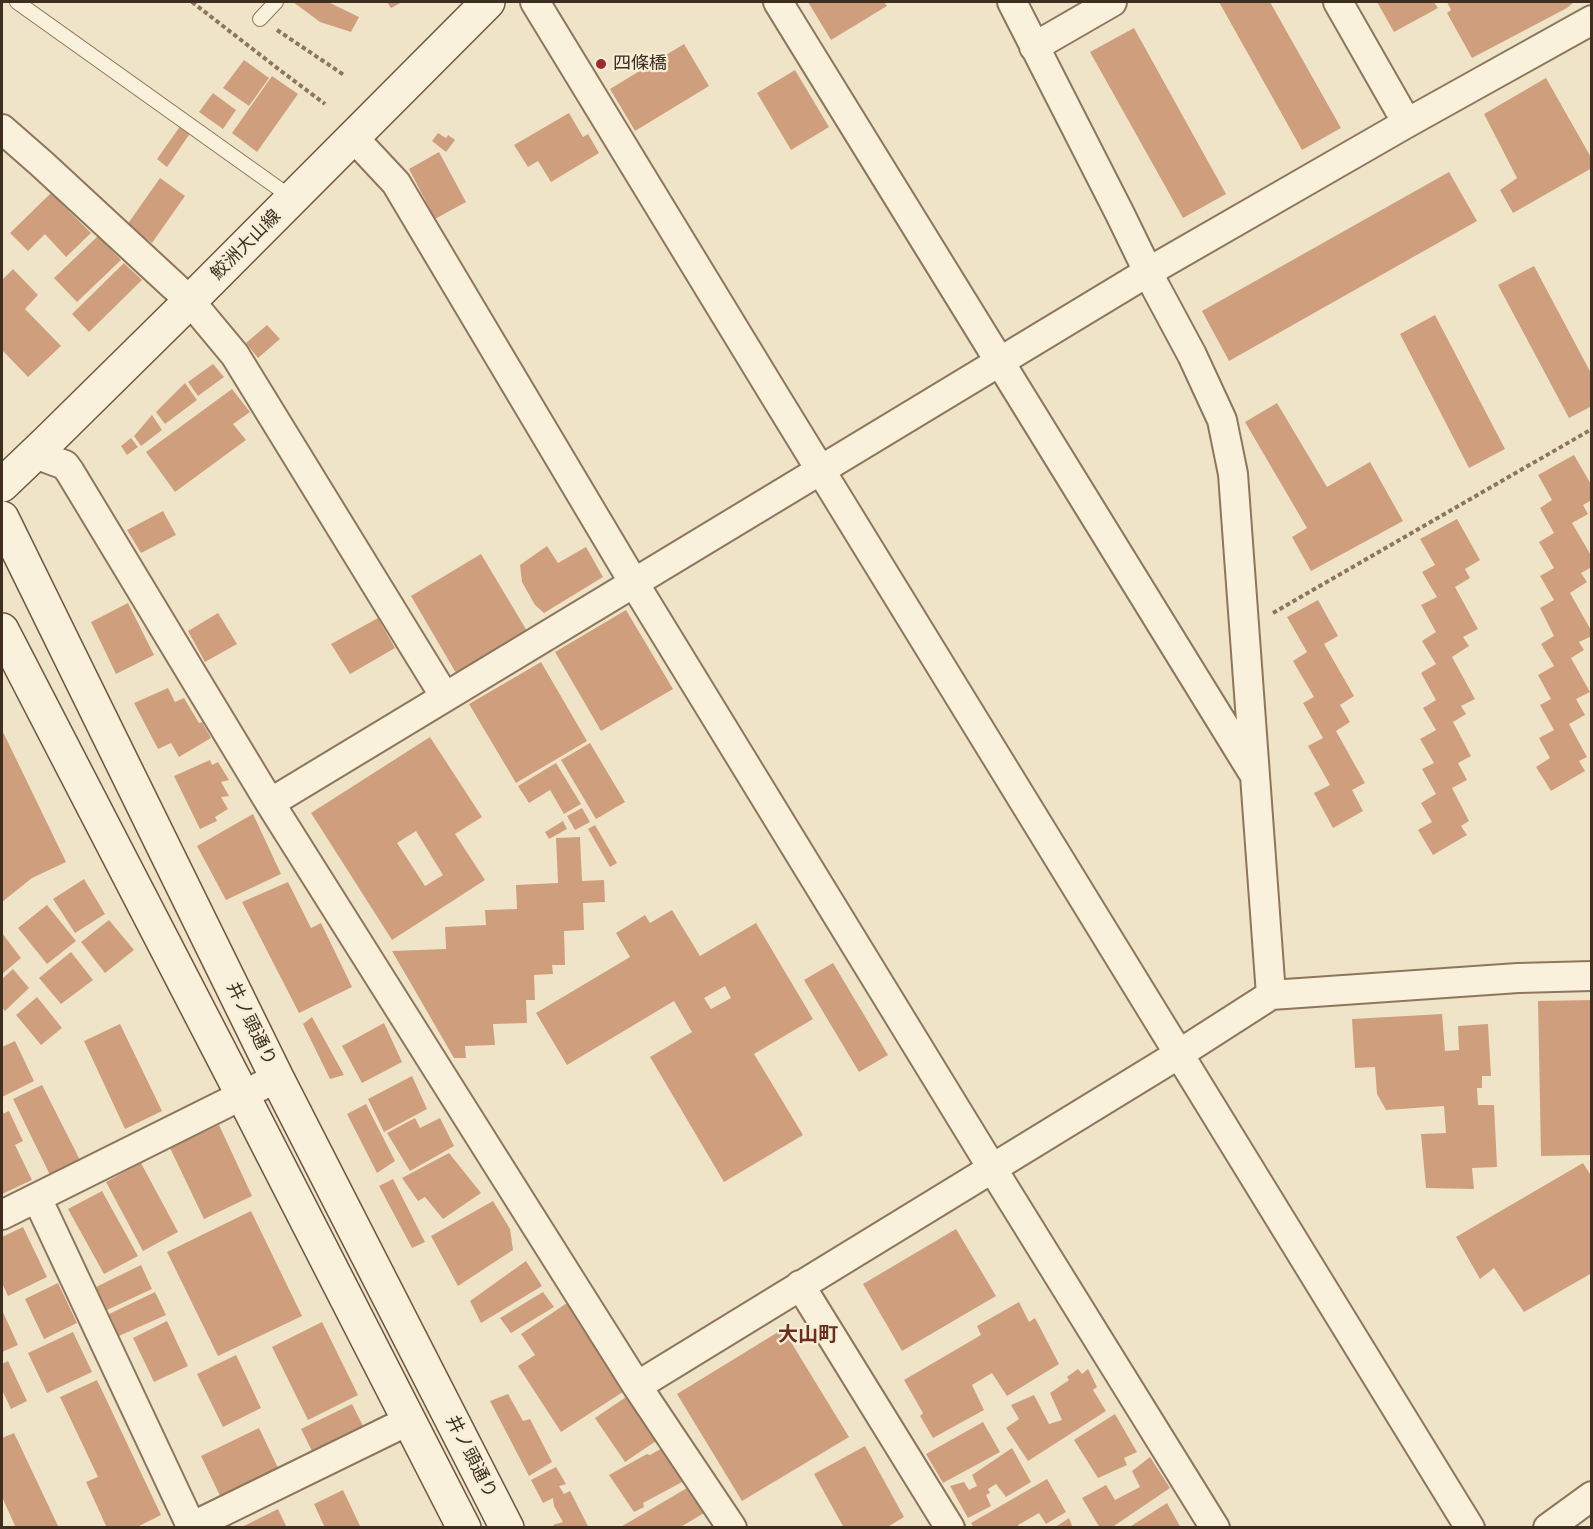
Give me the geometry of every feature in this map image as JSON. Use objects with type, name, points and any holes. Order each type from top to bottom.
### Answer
[{"type":"main road","name":"鮫洲大山線","points":[[2,485],[190,301],[488,2]]},
{"type":"main road","name":"井ノ頭通り","points":[[2,518],[277,1078],[507,1527]]},
{"type":"main road","points":[[2,630],[464,1527]]},
{"type":"street","points":[[535,2],[1470,1527]]},
{"type":"street","points":[[778,2],[1254,775]]},
{"type":"street","points":[[1012,2],[1192,355],[1222,420],[1233,474],[1271,995]]},
{"type":"street","points":[[1034,47],[1112,2]]},
{"type":"street","points":[[1338,2],[1407,123]]},
{"type":"street","points":[[270,803],[1148,272],[1592,20]]},
{"type":"street","points":[[2,129],[190,301],[235,355],[445,698]]},
{"type":"street","points":[[353,137],[396,183],[634,583],[1215,1527]]},
{"type":"street","points":[[35,454],[65,465],[70,472],[270,803],[637,1386],[732,1527]]},
{"type":"street","points":[[637,1386],[1179,1054],[1271,995],[1518,978],[1592,976]]},
{"type":"street","points":[[2,1215],[277,1078]]},
{"type":"street","points":[[37,1198],[191,1527],[410,1420]]},
{"type":"street","points":[[800,1285],[950,1527]]},
{"type":"street","points":[[1548,1527],[1592,1496]]},
{"type":"lane","points":[[17,2],[292,198]]},
{"type":"lane","points":[[260,19],[275,2]]},
{"type":"path","points":[[192,2],[325,104]]},
{"type":"path","points":[[260,19],[344,75]]},
{"type":"path","points":[[1244,630],[1592,429]]},
{"type":"building","points":[[293,2],[328,2],[359,17],[351,32],[320,22]]},
{"type":"building","points":[[387,2],[402,2],[391,8]]},
{"type":"building","points":[[808,2],[884,2],[887,6],[831,40]]},
{"type":"building","points":[[1219,2],[1270,2],[1341,128],[1302,150]]},
{"type":"building","points":[[1377,2],[1434,2],[1438,8],[1394,32]]},
{"type":"building","points":[[1447,2],[1574,2],[1567,8],[1472,58],[1447,13],[1451,10]]},
{"type":"building","points":[[1134,28],[1226,194],[1183,218],[1090,52]]},
{"type":"building","points":[[684,44],[709,86],[635,131],[610,89]]},
{"type":"building","points":[[244,60],[269,78],[249,106],[223,88]]},
{"type":"building","points":[[795,70],[829,127],[791,150],[757,93]]},
{"type":"building","points":[[272,76],[298,94],[257,152],[232,133]]},
{"type":"building","points":[[1546,78],[1592,159],[1592,168],[1513,213],[1500,190],[1517,178],[1484,114]]},
{"type":"building","points":[[213,93],[236,110],[223,129],[199,112]]},
{"type":"building","points":[[569,113],[583,137],[588,134],[599,153],[551,182],[538,161],[528,167],[514,145]]},
{"type":"building","points":[[181,125],[191,132],[167,167],[157,159]]},
{"type":"building","points":[[438,133],[446,138],[448,135],[455,140],[446,152],[432,141]]},
{"type":"building","points":[[439,152],[466,202],[435,219],[409,169]]},
{"type":"building","points":[[1449,172],[1477,221],[1229,361],[1202,311]]},
{"type":"building","points":[[160,178],[185,196],[152,243],[127,225]]},
{"type":"building","points":[[51,193],[91,233],[66,257],[45,234],[28,251],[10,233]]},
{"type":"building","points":[[98,236],[121,260],[77,302],[54,278]]},
{"type":"building","points":[[124,263],[142,280],[89,332],[72,314]]},
{"type":"building","points":[[1534,266],[1592,375],[1592,406],[1569,418],[1498,285]]},
{"type":"building","points":[[13,269],[38,295],[25,309],[61,346],[28,377],[2,350],[2,280]]},
{"type":"building","points":[[1435,315],[1505,449],[1469,468],[1400,334]]},
{"type":"building","points":[[267,325],[280,339],[258,358],[246,343]]},
{"type":"building","points":[[213,364],[224,377],[198,396],[188,382]]},
{"type":"building","points":[[185,383],[197,400],[165,424],[156,412]]},
{"type":"building","points":[[232,389],[250,412],[233,424],[246,440],[175,492],[146,452]]},
{"type":"building","points":[[1277,403],[1327,487],[1370,462],[1403,521],[1311,571],[1292,537],[1307,528],[1245,422]]},
{"type":"building","points":[[152,415],[162,430],[141,446],[134,436]]},
{"type":"building","points":[[131,438],[138,447],[127,455],[121,446]]},
{"type":"building","points":[[1574,455],[1592,486],[1592,500],[1583,505],[1588,514],[1572,523],[1592,557],[1592,567],[1581,573],[1587,582],[1570,593],[1592,632],[1592,636],[1579,642],[1584,650],[1571,658],[1590,692],[1576,699],[1585,715],[1569,724],[1587,757],[1579,761],[1585,771],[1551,791],[1536,767],[1550,758],[1539,738],[1554,730],[1540,705],[1551,699],[1538,675],[1554,666],[1541,644],[1554,636],[1540,608],[1554,600],[1540,576],[1554,568],[1539,542],[1554,533],[1540,508],[1552,500],[1538,475]]},
{"type":"building","points":[[163,511],[176,535],[141,553],[127,530]]},
{"type":"building","points":[[1457,519],[1480,560],[1465,569],[1470,578],[1455,587],[1478,629],[1463,637],[1469,646],[1452,657],[1475,699],[1461,706],[1466,714],[1453,722],[1471,756],[1458,763],[1467,780],[1452,788],[1469,821],[1461,826],[1467,835],[1433,855],[1418,830],[1432,822],[1421,803],[1436,794],[1422,769],[1434,763],[1420,739],[1436,730],[1423,708],[1436,700],[1421,673],[1436,664],[1422,641],[1436,632],[1421,605],[1437,597],[1422,572],[1435,565],[1420,539]]},
{"type":"building","points":[[547,546],[558,563],[586,547],[603,577],[544,613],[535,605],[522,582],[520,565]]},
{"type":"building","points":[[481,554],[527,631],[456,673],[411,596]]},
{"type":"building","points":[[1318,600],[1338,636],[1324,644],[1354,696],[1340,705],[1350,722],[1336,731],[1365,783],[1352,790],[1363,811],[1333,828],[1314,793],[1330,785],[1308,746],[1323,738],[1303,703],[1314,697],[1293,661],[1307,652],[1287,617]]},
{"type":"building","points":[[128,603],[154,655],[116,674],[91,622]]},
{"type":"building","points":[[626,610],[673,689],[601,731],[555,652]]},
{"type":"building","points":[[218,613],[237,644],[205,662],[188,631]]},
{"type":"building","points":[[378,618],[395,648],[350,674],[331,644]]},
{"type":"building","points":[[541,662],[587,741],[516,783],[469,704]]},
{"type":"building","points":[[168,688],[175,702],[184,698],[211,738],[179,757],[171,743],[158,749],[134,703]]},
{"type":"building","points":[[2,730],[66,862],[32,878],[2,902]]},
{"type":"building","points":[[430,737],[482,817],[455,834],[485,880],[392,940],[311,813]],"holes":[[[416,831],[443,875],[425,886],[397,843]]]},
{"type":"building","points":[[590,743],[625,802],[596,819],[561,760]]},
{"type":"building","points":[[210,760],[212,765],[218,762],[229,780],[221,782],[229,796],[221,797],[228,809],[215,817],[217,821],[200,829],[174,776]]},
{"type":"building","points":[[556,763],[581,804],[564,814],[550,790],[529,803],[518,786]]},
{"type":"building","points":[[582,808],[590,822],[575,830],[567,816]]},
{"type":"building","points":[[253,814],[281,874],[226,900],[197,846]]},
{"type":"building","points":[[563,821],[567,829],[549,839],[545,832]]},
{"type":"building","points":[[595,825],[617,863],[610,867],[588,829]]},
{"type":"building","points":[[580,837],[582,881],[604,880],[605,902],[583,903],[584,930],[564,931],[565,965],[552,965],[553,974],[534,975],[535,1000],[526,1000],[527,1023],[493,1024],[495,1045],[465,1046],[466,1058],[454,1058],[392,951],[446,949],[445,927],[486,925],[485,910],[517,909],[516,885],[558,883],[556,838]]},
{"type":"building","points":[[84,879],[105,914],[75,933],[53,899]]},
{"type":"building","points":[[288,882],[311,928],[321,923],[352,987],[299,1013],[242,902]]},
{"type":"building","points":[[47,905],[76,941],[47,964],[18,928]]},
{"type":"building","points":[[672,910],[700,956],[756,923],[813,1019],[754,1054],[803,1135],[724,1182],[650,1057],[692,1032],[674,1001],[567,1065],[536,1013],[630,957],[616,933],[645,915],[650,923]],"holes":[[[725,986],[731,998],[711,1009],[704,998]]]},
{"type":"building","points":[[109,920],[134,950],[105,973],[81,942]]},
{"type":"building","points":[[2,933],[21,958],[2,974]]},
{"type":"building","points":[[71,952],[93,980],[61,1004],[39,978]]},
{"type":"building","points":[[833,963],[888,1055],[859,1072],[804,980]]},
{"type":"building","points":[[13,969],[29,988],[5,1011],[2,1007],[2,979]]},
{"type":"building","points":[[37,997],[62,1028],[41,1045],[16,1015]]},
{"type":"building","points":[[1592,1000],[1592,1155],[1541,1156],[1538,1001]]},
{"type":"building","points":[[1442,1014],[1445,1051],[1459,1050],[1458,1026],[1488,1024],[1491,1076],[1482,1076],[1482,1088],[1477,1088],[1478,1105],[1494,1105],[1497,1167],[1472,1168],[1474,1189],[1426,1188],[1421,1134],[1446,1133],[1444,1106],[1386,1110],[1377,1094],[1375,1067],[1355,1068],[1352,1019]]},
{"type":"building","points":[[312,1017],[344,1075],[330,1079],[303,1024]]},
{"type":"building","points":[[384,1023],[402,1062],[362,1083],[342,1046]]},
{"type":"building","points":[[120,1024],[162,1111],[125,1129],[84,1041]]},
{"type":"building","points":[[15,1041],[34,1081],[2,1097],[2,1047]]},
{"type":"building","points":[[412,1076],[427,1109],[384,1132],[368,1099]]},
{"type":"building","points":[[42,1085],[81,1162],[51,1177],[13,1099]]},
{"type":"building","points":[[366,1104],[395,1161],[377,1173],[347,1114]]},
{"type":"building","points":[[9,1111],[23,1141],[15,1145],[32,1180],[2,1194],[2,1114]]},
{"type":"building","points":[[415,1118],[420,1128],[440,1118],[454,1146],[410,1171],[387,1133]]},
{"type":"building","points":[[219,1125],[252,1196],[204,1219],[170,1148]]},
{"type":"building","points":[[449,1153],[481,1193],[443,1219],[425,1197],[418,1201],[402,1178]]},
{"type":"building","points":[[141,1163],[178,1232],[143,1251],[106,1182]]},
{"type":"building","points":[[1583,1163],[1592,1177],[1592,1273],[1524,1312],[1494,1268],[1480,1279],[1456,1237]]},
{"type":"building","points":[[393,1179],[425,1242],[412,1248],[379,1186]]},
{"type":"building","points":[[102,1191],[138,1256],[104,1274],[68,1209]]},
{"type":"building","points":[[493,1201],[510,1229],[513,1250],[458,1286],[431,1236]]},
{"type":"building","points":[[251,1211],[302,1316],[218,1356],[167,1252]]},
{"type":"building","points":[[23,1227],[47,1277],[8,1296],[2,1283],[2,1237]]},
{"type":"building","points":[[956,1229],[996,1296],[902,1351],[863,1284]]},
{"type":"building","points":[[526,1261],[542,1286],[481,1323],[470,1301]]},
{"type":"building","points":[[141,1265],[152,1289],[107,1310],[96,1287]]},
{"type":"building","points":[[58,1283],[77,1323],[44,1339],[25,1299]]},
{"type":"building","points":[[155,1292],[166,1315],[119,1336],[109,1314]]},
{"type":"building","points":[[543,1292],[554,1307],[511,1333],[500,1318]]},
{"type":"building","points":[[1019,1302],[1029,1322],[1035,1318],[1059,1364],[1007,1396],[992,1373],[972,1385],[984,1410],[933,1438],[920,1416],[923,1413],[904,1380],[981,1335],[977,1326]]},
{"type":"building","points":[[567,1303],[626,1390],[561,1432],[518,1366],[535,1355],[521,1334]]},
{"type":"building","points":[[2,1310],[18,1345],[2,1352]]},
{"type":"building","points":[[167,1321],[188,1366],[154,1382],[133,1338]]},
{"type":"building","points":[[322,1322],[358,1395],[308,1420],[272,1347]]},
{"type":"building","points":[[783,1329],[849,1437],[742,1501],[677,1394]]},
{"type":"building","points":[[73,1332],[92,1372],[47,1393],[28,1353]]},
{"type":"building","points":[[236,1355],[261,1408],[223,1427],[197,1374]]},
{"type":"building","points":[[8,1361],[27,1401],[11,1409],[2,1390],[2,1364]]},
{"type":"building","points":[[1078,1369],[1082,1374],[1088,1369],[1097,1387],[1093,1390],[1106,1411],[1028,1461],[1006,1428],[1019,1419],[1011,1405],[1034,1395],[1049,1424],[1062,1420],[1050,1393],[1069,1380],[1067,1377]]},
{"type":"building","points":[[97,1380],[161,1515],[135,1528],[107,1528],[86,1482],[98,1477],[60,1397]]},
{"type":"building","points":[[508,1394],[523,1421],[530,1419],[552,1462],[529,1476],[490,1401]]},
{"type":"building","points":[[629,1395],[659,1439],[625,1462],[595,1418]]},
{"type":"building","points":[[352,1404],[365,1430],[314,1455],[301,1429]]},
{"type":"building","points":[[1115,1414],[1137,1452],[1124,1458],[1127,1465],[1098,1478],[1074,1440]]},
{"type":"building","points":[[983,1422],[1000,1452],[943,1483],[926,1454]]},
{"type":"building","points":[[259,1428],[280,1472],[222,1500],[201,1456]]},
{"type":"building","points":[[14,1433],[59,1528],[16,1528],[2,1497],[2,1438]]},
{"type":"building","points":[[865,1446],[904,1517],[886,1528],[844,1528],[814,1474]]},
{"type":"building","points":[[664,1447],[684,1481],[643,1503],[644,1507],[634,1512],[609,1475]]},
{"type":"building","points":[[1012,1448],[1031,1482],[1006,1497],[996,1484],[988,1489],[990,1493],[986,1495],[991,1506],[968,1518],[950,1486],[964,1482],[969,1490],[977,1486],[972,1475]]},
{"type":"building","points":[[1150,1457],[1170,1488],[1111,1528],[1100,1528],[1082,1498],[1106,1485],[1115,1500],[1140,1487],[1132,1471]]},
{"type":"building","points":[[556,1467],[566,1484],[559,1486],[564,1494],[570,1491],[589,1528],[555,1528],[553,1525],[563,1522],[554,1506],[553,1498],[543,1503],[531,1480]]},
{"type":"building","points":[[1047,1479],[1066,1512],[1046,1524],[1039,1513],[1018,1525],[1020,1528],[974,1528],[971,1523]]},
{"type":"building","points":[[687,1488],[704,1513],[679,1528],[619,1528]]},
{"type":"building","points":[[343,1490],[361,1528],[325,1528],[314,1504]]},
{"type":"building","points":[[1167,1503],[1181,1528],[1128,1528]]},
{"type":"building","points":[[278,1509],[287,1528],[240,1528]]},
{"type":"building","points":[[1069,1518],[1073,1528],[1054,1528]]},
{"type":"place","name":"四條橋","points":[[601,64]]},
{"type":"district","name":"大山町","points":[[808,1335]]}]
